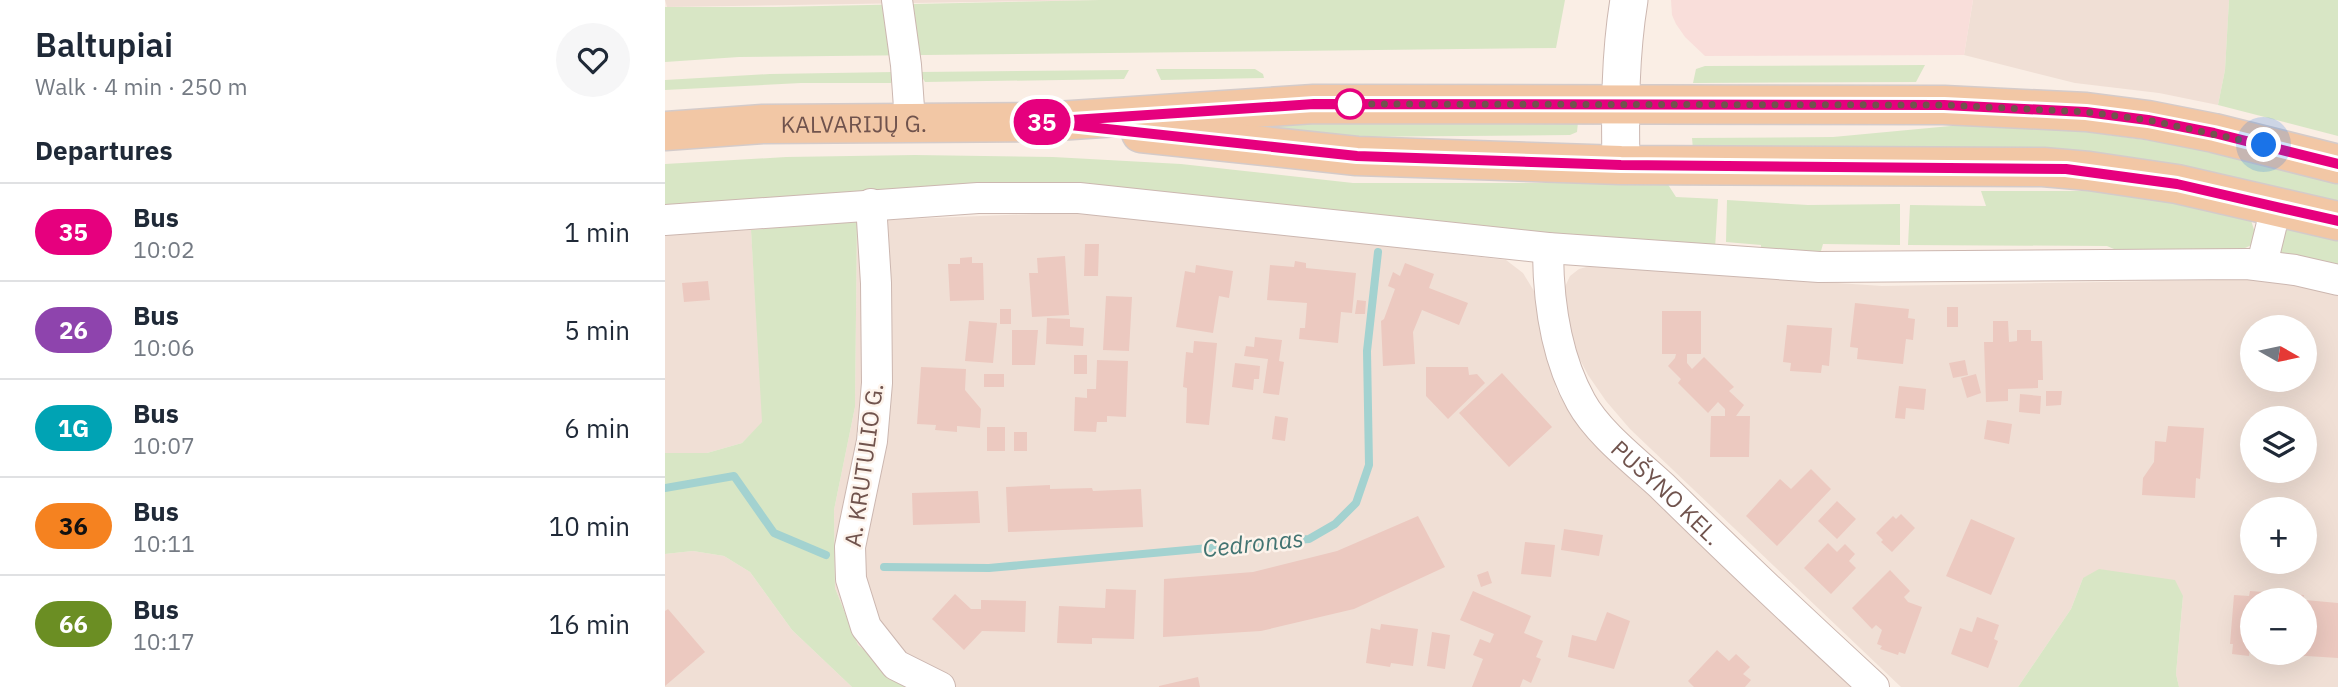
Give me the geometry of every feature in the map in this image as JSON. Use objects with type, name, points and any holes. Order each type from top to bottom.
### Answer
[{"type":"main road","name":"KALVARIJŲ G.","points":[[665,131],[763,124],[1042,122],[1314,104],[1944,105],[2086,112],[2148,120],[2214,133],[2338,164]]},
{"type":"main road","name":"KALVARIJŲ G.","points":[[1042,122],[1357,156],[1621,165],[2043,167],[2177,184],[2338,221]]},
{"type":"street","points":[[897,0],[910,122]]},
{"type":"street","points":[[1621,165],[1619,104],[1622,45],[1629,0]]},
{"type":"street","points":[[665,220],[978,198],[1079,198],[1548,248],[1819,267],[2262,264],[2338,280]]},
{"type":"street","name":"A. KRUTULIO G.","points":[[870,204],[876,283],[877,383],[872,441],[850,547],[851,579],[866,627],[896,665],[940,687]]},
{"type":"street","points":[[2262,264],[2276,207]]},
{"type":"street","name":"PUŠYNO KEL.","points":[[1548,248],[1548,288],[1565,368],[1583,405],[1600,427],[1874,687]]},
{"type":"shaded area","points":[[665,0],[1100,0],[667,7]]},
{"type":"shaded area","points":[[1671,0],[1973,0],[1964,55],[1705,56],[1676,24]]},
{"type":"shaded area","points":[[1973,0],[2229,0],[2225,70],[2218,105],[2159,93],[2075,83],[1964,55]]},
{"type":"shaded area","points":[[1059,213],[1133,217],[1506,260],[1523,273],[1534,291],[1544,320],[1556,389],[1565,405],[1616,463],[1852,687],[913,687],[858,645],[835,588],[834,510],[855,407],[857,221]]},
{"type":"shaded area","points":[[751,230],[763,422],[742,443],[707,453],[665,453],[665,233]]},
{"type":"shaded area","points":[[1590,266],[1882,286],[2273,279],[2338,290],[2338,687],[2179,687],[2176,674],[2183,596],[2083,578],[2071,609],[2018,687],[1901,687],[1630,429],[1606,401],[1574,348],[1562,293],[1570,276],[1579,269]]},
{"type":"shaded area","points":[[693,551],[724,556],[750,572],[792,630],[852,687],[665,687],[665,554]]},
{"type":"green space","points":[[1100,0],[1565,0],[1556,48],[739,57],[665,62],[665,7]]},
{"type":"green space","points":[[2229,0],[2338,0],[2338,136],[2218,105],[2225,70]]},
{"type":"green space","points":[[1925,65],[1916,82],[1693,83],[1696,69],[1705,66]]},
{"type":"green space","points":[[1156,69],[1255,69],[1263,74],[1264,78],[1161,80]]},
{"type":"green space","points":[[1129,70],[1124,79],[925,82],[919,72]]},
{"type":"green space","points":[[894,72],[891,83],[801,83],[665,90],[665,80],[770,74]]},
{"type":"green space","points":[[1578,122],[1577,132],[1570,135],[1337,137],[1154,123]]},
{"type":"green space","points":[[1972,124],[2066,129],[2196,147],[2338,182],[2338,204],[2117,155],[2045,150],[1693,149],[1692,138],[1833,137]]},
{"type":"green space","points":[[786,157],[1053,157],[1181,164],[1353,183],[1667,183],[1676,197],[1718,199],[1715,249],[1011,184],[665,205],[665,164]]},
{"type":"green space","points":[[1981,191],[2104,191],[2249,214],[2257,239],[2254,244],[2236,252],[2121,252],[2107,246],[1908,245],[1910,205],[1986,206]]},
{"type":"green space","points":[[1727,200],[1808,205],[1900,204],[1900,245],[1823,244],[1821,251],[1816,252],[1761,249],[1761,245],[1726,242]]},
{"type":"green space","points":[[857,221],[855,407],[834,510],[835,588],[858,645],[913,687],[852,687],[792,630],[750,572],[724,556],[693,551],[665,554],[665,453],[707,453],[742,443],[762,422],[751,230]]},
{"type":"green space","points":[[2291,225],[2338,236],[2338,269],[2284,255],[2279,251],[2278,236]]},
{"type":"green space","points":[[2099,569],[2175,580],[2183,596],[2176,674],[2179,687],[2018,687],[2071,609],[2083,578]]},
{"type":"building","points":[[1085,244],[1099,244],[1098,276],[1084,276]]},
{"type":"building","points":[[1065,256],[1069,315],[1032,317],[1029,273],[1038,273],[1037,258]]},
{"type":"building","points":[[972,257],[972,263],[983,263],[984,300],[950,301],[948,264],[960,264],[960,258]]},
{"type":"building","points":[[1295,261],[1306,263],[1306,268],[1356,273],[1352,313],[1341,312],[1338,343],[1299,339],[1300,328],[1305,328],[1307,303],[1267,300],[1270,265],[1294,267]]},
{"type":"building","points":[[1405,263],[1434,274],[1429,288],[1468,303],[1459,325],[1422,310],[1413,332],[1415,364],[1383,366],[1381,321],[1395,289],[1388,286],[1393,272],[1400,276]]},
{"type":"building","points":[[1196,265],[1233,271],[1229,298],[1219,296],[1213,333],[1176,327],[1185,271],[1195,273]]},
{"type":"building","points":[[708,281],[710,300],[684,302],[682,283]]},
{"type":"building","points":[[1106,296],[1132,297],[1129,351],[1103,350]]},
{"type":"building","points":[[1357,300],[1366,301],[1365,314],[1355,314]]},
{"type":"building","points":[[1855,303],[1909,309],[1908,318],[1915,319],[1913,340],[1906,339],[1903,364],[1857,359],[1858,348],[1850,347]]},
{"type":"building","points":[[1947,307],[1958,307],[1958,327],[1947,327]]},
{"type":"building","points":[[1000,309],[1011,309],[1011,324],[1000,324]]},
{"type":"building","points":[[1662,311],[1701,311],[1701,354],[1687,354],[1687,363],[1692,369],[1704,357],[1734,387],[1729,391],[1744,405],[1736,416],[1750,416],[1749,457],[1710,457],[1711,416],[1725,416],[1725,409],[1718,402],[1708,413],[1678,383],[1681,379],[1668,366],[1676,354],[1662,354]]},
{"type":"building","points":[[1047,318],[1070,319],[1070,327],[1084,328],[1083,346],[1046,344]]},
{"type":"building","points":[[969,321],[997,323],[993,363],[965,361]]},
{"type":"building","points":[[1993,321],[2008,321],[2009,342],[2017,341],[2017,330],[2031,330],[2031,341],[2042,341],[2043,380],[2038,380],[2038,388],[2008,389],[2008,401],[1986,402],[1984,342],[1993,342]]},
{"type":"building","points":[[1787,325],[1832,328],[1829,366],[1822,365],[1821,373],[1790,371],[1791,363],[1783,362]]},
{"type":"building","points":[[1012,330],[1038,330],[1035,365],[1012,365]]},
{"type":"building","points":[[1255,337],[1282,340],[1279,361],[1284,362],[1279,395],[1263,393],[1268,359],[1244,356],[1246,346],[1254,347]]},
{"type":"building","points":[[1194,341],[1217,343],[1209,425],[1186,423],[1187,388],[1183,387],[1186,352],[1193,353]]},
{"type":"building","points":[[1074,355],[1087,355],[1087,374],[1074,374]]},
{"type":"building","points":[[1097,360],[1128,361],[1126,417],[1107,416],[1107,422],[1097,422],[1096,432],[1074,431],[1075,397],[1087,398],[1087,389],[1096,389]]},
{"type":"building","points":[[1965,360],[1968,375],[1953,378],[1949,363]]},
{"type":"building","points":[[1235,363],[1260,366],[1259,379],[1254,379],[1253,390],[1232,387]]},
{"type":"building","points":[[921,367],[966,369],[965,390],[981,409],[980,428],[957,426],[957,432],[935,430],[936,425],[917,424]]},
{"type":"building","points":[[1426,367],[1468,367],[1469,375],[1477,374],[1485,383],[1448,419],[1426,396]]},
{"type":"building","points":[[1502,373],[1552,427],[1509,467],[1459,413]]},
{"type":"building","points":[[984,374],[1004,374],[1004,387],[984,387]]},
{"type":"building","points":[[1976,374],[1981,393],[1967,398],[1961,378]]},
{"type":"building","points":[[1899,386],[1926,389],[1924,410],[1906,408],[1905,419],[1895,418]]},
{"type":"building","points":[[2046,391],[2062,391],[2061,405],[2046,406]]},
{"type":"building","points":[[2020,394],[2041,396],[2040,414],[2019,412]]},
{"type":"building","points":[[1275,416],[1288,418],[1285,441],[1272,439]]},
{"type":"building","points":[[1987,420],[2012,424],[2009,444],[1984,439]]},
{"type":"building","points":[[2168,426],[2204,428],[2200,479],[2196,478],[2195,498],[2142,495],[2143,478],[2154,462],[2155,441],[2166,442]]},
{"type":"building","points":[[987,427],[1005,427],[1005,451],[987,451]]},
{"type":"building","points":[[1014,432],[1027,432],[1027,451],[1014,451]]},
{"type":"building","points":[[1811,469],[1831,489],[1777,546],[1746,516],[1780,479],[1791,489]]},
{"type":"building","points":[[1050,485],[1050,489],[1092,488],[1093,491],[1141,489],[1143,527],[1008,532],[1006,487]]},
{"type":"building","points":[[978,491],[980,523],[913,525],[912,493]]},
{"type":"building","points":[[1837,501],[1856,519],[1837,539],[1818,521]]},
{"type":"building","points":[[1901,514],[1915,528],[1892,552],[1876,533],[1893,516],[1896,519]]},
{"type":"building","points":[[1418,516],[1445,567],[1354,609],[1261,631],[1163,637],[1164,579],[1253,572],[1337,551]]},
{"type":"building","points":[[1971,519],[2015,538],[1991,595],[1946,576]]},
{"type":"building","points":[[1564,529],[1603,535],[1599,556],[1561,550]]},
{"type":"building","points":[[1525,542],[1555,545],[1551,577],[1521,574]]},
{"type":"building","points":[[1828,543],[1837,552],[1845,544],[1855,554],[1849,561],[1856,568],[1831,594],[1804,568]]},
{"type":"building","points":[[1890,570],[1910,591],[1904,597],[1908,602],[1922,607],[1905,654],[1899,652],[1898,655],[1880,649],[1882,646],[1877,644],[1882,630],[1876,625],[1872,629],[1852,608]]},
{"type":"building","points":[[1488,571],[1492,583],[1481,587],[1477,575]]},
{"type":"building","points":[[1106,589],[1136,590],[1134,639],[1092,638],[1092,644],[1057,643],[1059,606],[1105,608]]},
{"type":"building","points":[[1473,591],[1531,616],[1524,633],[1543,641],[1536,657],[1541,659],[1531,683],[1523,679],[1520,687],[1472,687],[1483,659],[1473,655],[1480,639],[1490,643],[1494,634],[1460,620]]},
{"type":"building","points":[[955,594],[971,609],[981,609],[981,600],[1026,601],[1025,632],[982,631],[964,650],[932,619]]},
{"type":"building","points":[[2234,595],[2240,595],[2240,655],[2232,654],[2233,644],[2230,644]]},
{"type":"building","points":[[2317,601],[2338,603],[2338,658],[2317,657]]},
{"type":"building","points":[[668,609],[705,652],[665,686],[665,611]]},
{"type":"building","points":[[1607,612],[1630,621],[1614,669],[1568,657],[1572,635],[1596,641]]},
{"type":"building","points":[[1977,617],[1999,625],[1994,639],[1998,641],[1988,668],[1951,654],[1960,628],[1972,632]]},
{"type":"building","points":[[1381,624],[1418,629],[1413,666],[1391,663],[1390,667],[1366,663],[1371,628],[1380,630]]},
{"type":"building","points":[[1432,632],[1450,635],[1445,669],[1427,666]]},
{"type":"building","points":[[1717,650],[1729,661],[1736,654],[1750,667],[1743,674],[1751,680],[1745,687],[1694,687],[1688,681]]},
{"type":"building","points":[[1198,677],[1200,687],[1159,687],[1159,686]]},
{"type":"waterway","name":"Cedronas","points":[[884,567],[989,568],[1309,539],[1335,524],[1356,503],[1369,465],[1367,351],[1378,252]]},
{"type":"waterway","name":"Cedronas","points":[[665,488],[734,476],[774,533],[826,555]]},
{"type":"bus line","name":"35","points":[[2338,164],[2214,133],[2148,120],[2086,112],[1944,105],[1314,104],[1042,122],[1357,156],[1621,165],[2043,167],[2177,184],[2338,221]]},
{"type":"route","points":[[1350,104],[1342,104],[1944,105],[2086,112],[2148,120],[2264,145]]}]
